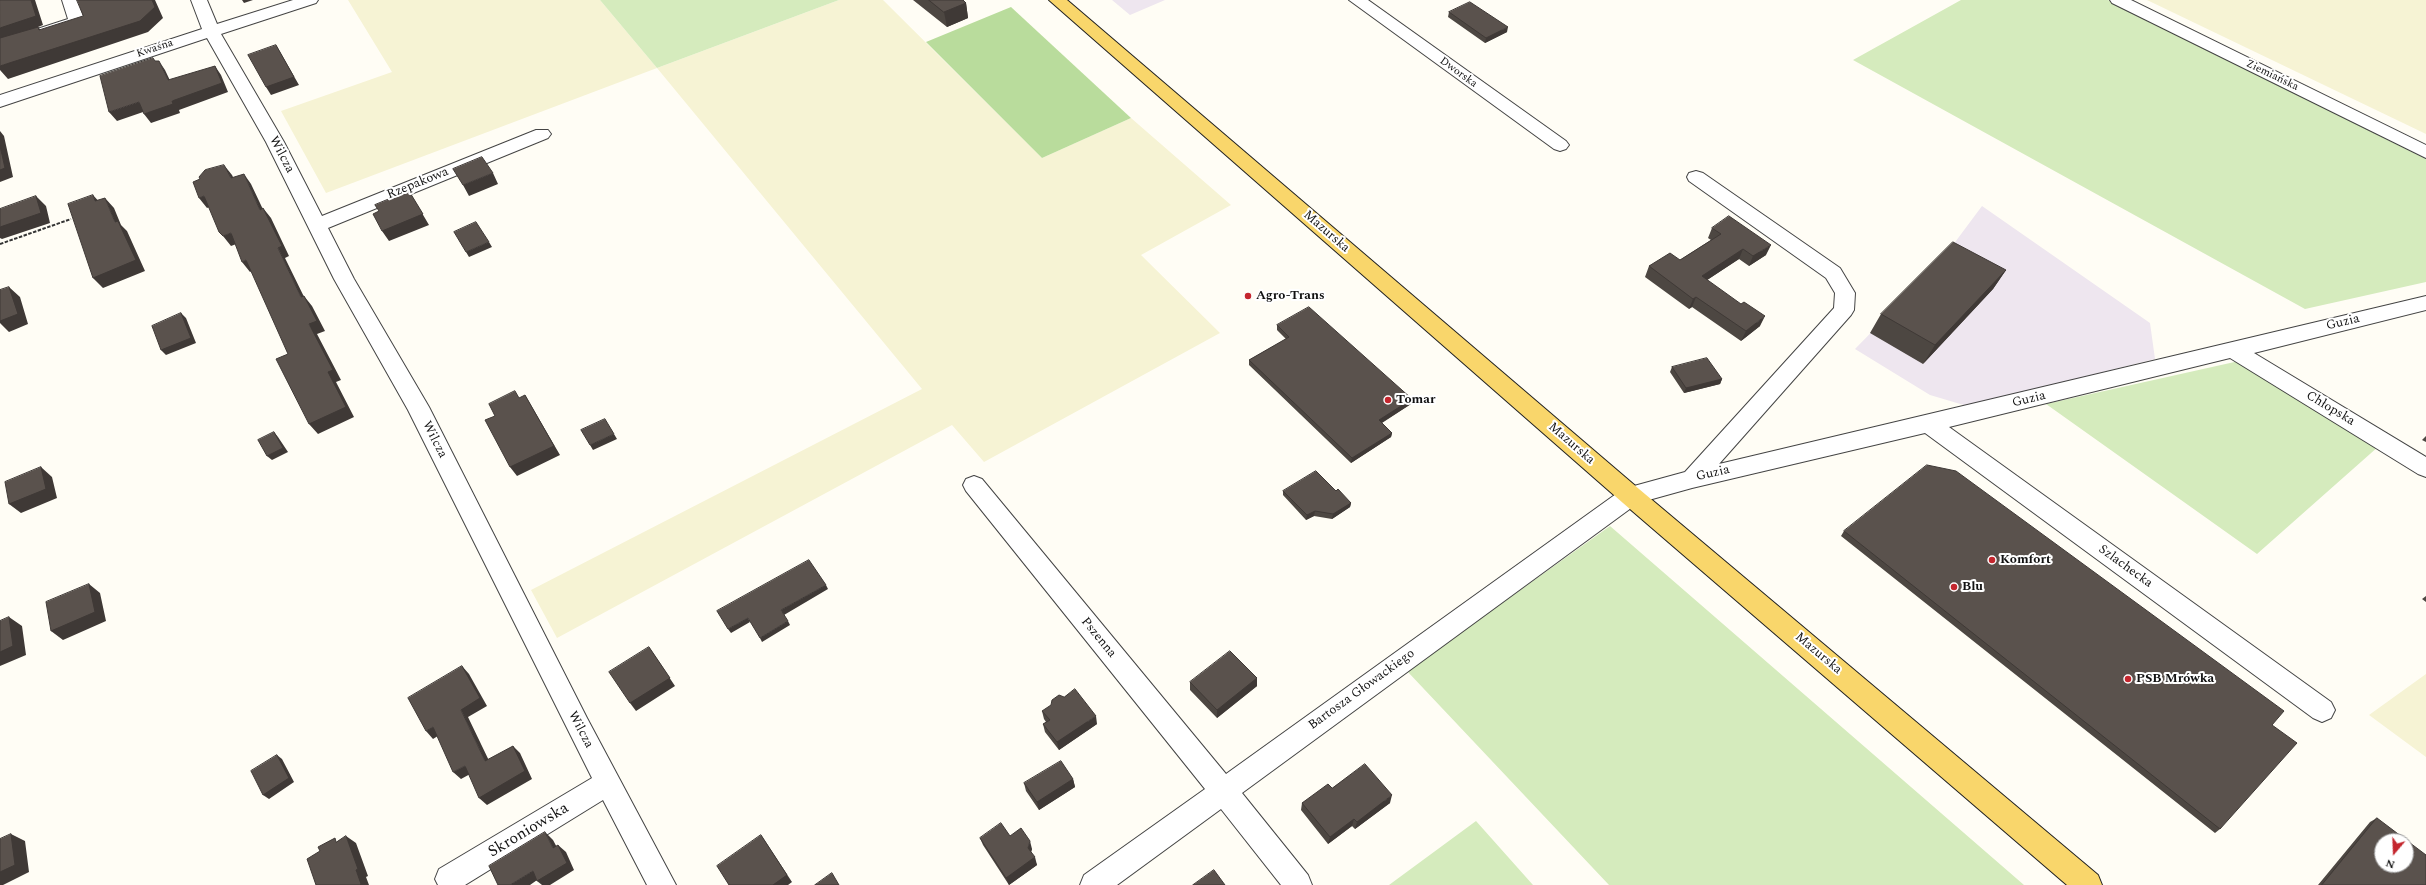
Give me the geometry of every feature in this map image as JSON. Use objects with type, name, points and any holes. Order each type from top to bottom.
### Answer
[{"type":"main road","name":"Mazurska","points":[[1057,0],[1631,496],[2088,885]]},
{"type":"street","points":[[0,46],[78,22],[70,0]]},
{"type":"street","name":"Wilcza","points":[[199,0],[211,31],[275,142],[348,285],[418,407],[608,783],[662,885]]},
{"type":"street","name":"Kwaśna","points":[[0,101],[310,0]]},
{"type":"street","name":"Dworska","points":[[1357,0],[1560,146]]},
{"type":"street","name":"Ziemiańska","points":[[2118,0],[2426,152]]},
{"type":"street","name":"Rzepakowa","points":[[317,225],[542,134]]},
{"type":"street","points":[[1692,478],[1844,310],[1845,293],[1833,273],[1696,177]]},
{"type":"street","name":"Guzia","points":[[1631,496],[1692,478],[1928,424],[2426,303]]},
{"type":"street","name":"Chłopska","points":[[2233,350],[2426,468]]},
{"type":"street","name":"Szlachecka","points":[[1928,424],[2322,710]]},
{"type":"street","name":"Pszenna","points":[[974,485],[1191,754],[1223,790],[1298,885]]},
{"type":"street","name":"Bartosza Głowackiego","points":[[1094,885],[1223,790],[1631,496]]},
{"type":"street","name":"Skroniowska","points":[[449,879],[608,783]]},
{"type":"path","points":[[0,244],[71,219]]},
{"type":"shaded area","points":[[348,0],[600,0],[657,68],[326,193],[281,111],[392,72]]},
{"type":"shaded area","points":[[839,0],[883,0],[1042,158],[1131,118],[1231,205],[1141,255],[1220,333],[984,462],[952,425],[557,638],[531,590],[922,389],[657,68]]},
{"type":"shaded area","points":[[1112,0],[1165,0],[1130,15]]},
{"type":"shaded area","points":[[2147,0],[2426,0],[2426,134]]},
{"type":"shaded area","points":[[1982,206],[2150,323],[2155,359],[1967,406],[1930,395],[1855,349],[1941,261]]},
{"type":"shaded area","points":[[2426,674],[2426,757],[2369,715]]},
{"type":"green space","points":[[600,0],[839,0],[657,68]]},
{"type":"green space","points":[[1961,0],[2108,0],[2426,159],[2426,282],[2305,309],[1853,60]]},
{"type":"green space","points":[[1011,7],[1131,118],[1042,158],[926,42]]},
{"type":"green space","points":[[2239,361],[2379,446],[2257,554],[2046,404]]},
{"type":"green space","points":[[1610,526],[2024,885],[1609,885],[1407,671]]},
{"type":"green space","points":[[1476,821],[1533,885],[1389,885]]},
{"type":"building","points":[[0,0],[31,0],[36,16],[0,28]]},
{"type":"building","points":[[77,0],[152,0],[155,7],[140,21],[0,66],[0,38],[38,27],[39,30],[83,16]]},
{"type":"building","points":[[929,0],[963,0],[966,3],[944,12]]},
{"type":"building","points":[[1470,2],[1508,27],[1486,38],[1449,12]]},
{"type":"building","points":[[276,45],[294,77],[266,87],[248,55]]},
{"type":"building","points":[[153,58],[155,61],[159,61],[168,80],[215,66],[222,83],[172,101],[173,104],[144,114],[139,102],[109,112],[100,76]]},
{"type":"building","points":[[0,146],[5,168],[0,170]]},
{"type":"building","points":[[482,157],[493,173],[463,185],[453,169]]},
{"type":"building","points":[[224,165],[231,178],[244,174],[260,210],[263,208],[282,246],[278,248],[301,297],[304,296],[317,321],[309,324],[333,370],[328,372],[346,407],[309,424],[276,359],[288,354],[246,260],[242,262],[231,233],[223,236],[219,232],[204,196],[199,198],[193,182],[200,179],[199,177],[205,170]]},
{"type":"building","points":[[409,191],[423,214],[382,231],[373,214],[379,211],[375,205]]},
{"type":"building","points":[[93,195],[95,201],[105,198],[115,222],[118,221],[136,260],[93,278],[68,204]]},
{"type":"building","points":[[36,196],[41,213],[0,227],[0,209]]},
{"type":"building","points":[[1729,216],[1771,245],[1753,256],[1743,249],[1702,276],[1741,304],[1744,302],[1765,316],[1746,331],[1696,297],[1693,299],[1649,266],[1670,253],[1680,260],[1721,234],[1712,228]]},
{"type":"building","points":[[476,222],[489,242],[466,252],[454,232]]},
{"type":"building","points":[[1953,242],[2006,270],[1935,345],[1881,314]]},
{"type":"building","points":[[9,287],[18,314],[0,321],[0,290]]},
{"type":"building","points":[[1309,307],[1412,399],[1379,420],[1392,433],[1352,458],[1249,360],[1289,337],[1277,325]]},
{"type":"building","points":[[181,313],[191,338],[161,350],[152,326]]},
{"type":"building","points":[[1707,358],[1722,379],[1686,388],[1672,367]]},
{"type":"building","points":[[515,391],[519,398],[525,395],[554,446],[510,467],[485,420],[495,416],[489,404]]},
{"type":"building","points":[[605,419],[614,434],[590,445],[581,430]]},
{"type":"building","points":[[274,432],[283,448],[267,456],[258,440]]},
{"type":"building","points":[[1927,465],[1956,471],[2284,711],[2272,725],[2297,743],[2220,829],[1844,531]]},
{"type":"building","points":[[41,467],[46,489],[9,504],[5,482]]},
{"type":"building","points":[[1316,471],[1336,491],[1338,489],[1351,503],[1333,514],[1315,511],[1307,515],[1283,491]]},
{"type":"building","points":[[809,560],[826,585],[781,610],[788,621],[760,638],[748,618],[728,629],[717,611]]},
{"type":"building","points":[[89,584],[95,612],[51,631],[46,602]]},
{"type":"building","points":[[9,617],[13,646],[0,652],[0,621]]},
{"type":"building","points":[[649,647],[670,678],[630,703],[609,672]]},
{"type":"building","points":[[1230,651],[1257,678],[1217,710],[1190,682]]},
{"type":"building","points":[[462,666],[480,698],[461,710],[485,761],[513,746],[525,771],[479,798],[465,766],[453,772],[433,727],[426,731],[408,698]]},
{"type":"building","points":[[1075,689],[1096,716],[1057,742],[1043,724],[1050,720],[1042,711],[1051,705],[1052,700],[1059,695],[1064,697]]},
{"type":"building","points":[[277,755],[289,778],[263,795],[251,771]]},
{"type":"building","points":[[1061,761],[1073,779],[1037,802],[1024,783]]},
{"type":"building","points":[[1365,764],[1392,795],[1357,822],[1354,819],[1330,837],[1302,803],[1328,784],[1332,788]]},
{"type":"building","points":[[2377,818],[2397,833],[2374,833],[2374,873],[2414,873],[2414,846],[2426,855],[2426,885],[2322,885]]},
{"type":"building","points":[[1001,823],[1010,836],[1021,828],[1030,841],[1028,848],[1035,857],[1006,878],[980,838]]},
{"type":"building","points":[[545,832],[553,848],[558,845],[567,863],[537,881],[533,871],[510,885],[498,885],[489,866]]},
{"type":"building","points":[[11,834],[15,865],[0,872],[0,839]]},
{"type":"building","points":[[761,835],[787,875],[773,885],[729,885],[717,866]]},
{"type":"building","points":[[346,836],[358,869],[356,870],[361,884],[316,885],[307,859],[320,851],[318,847],[335,838],[336,842]]},
{"type":"building","points":[[1214,870],[1225,885],[1193,885]]},
{"type":"building","points":[[832,873],[839,885],[815,885]]},
{"type":"place","name":"Agro-Trans","points":[[1248,296]]},
{"type":"place","name":"Tomar","points":[[1388,400]]},
{"type":"place","name":"Komfort","points":[[1992,560]]},
{"type":"place","name":"Blu","points":[[1954,587]]},
{"type":"place","name":"PSB Mrówka","points":[[2128,679]]}]
